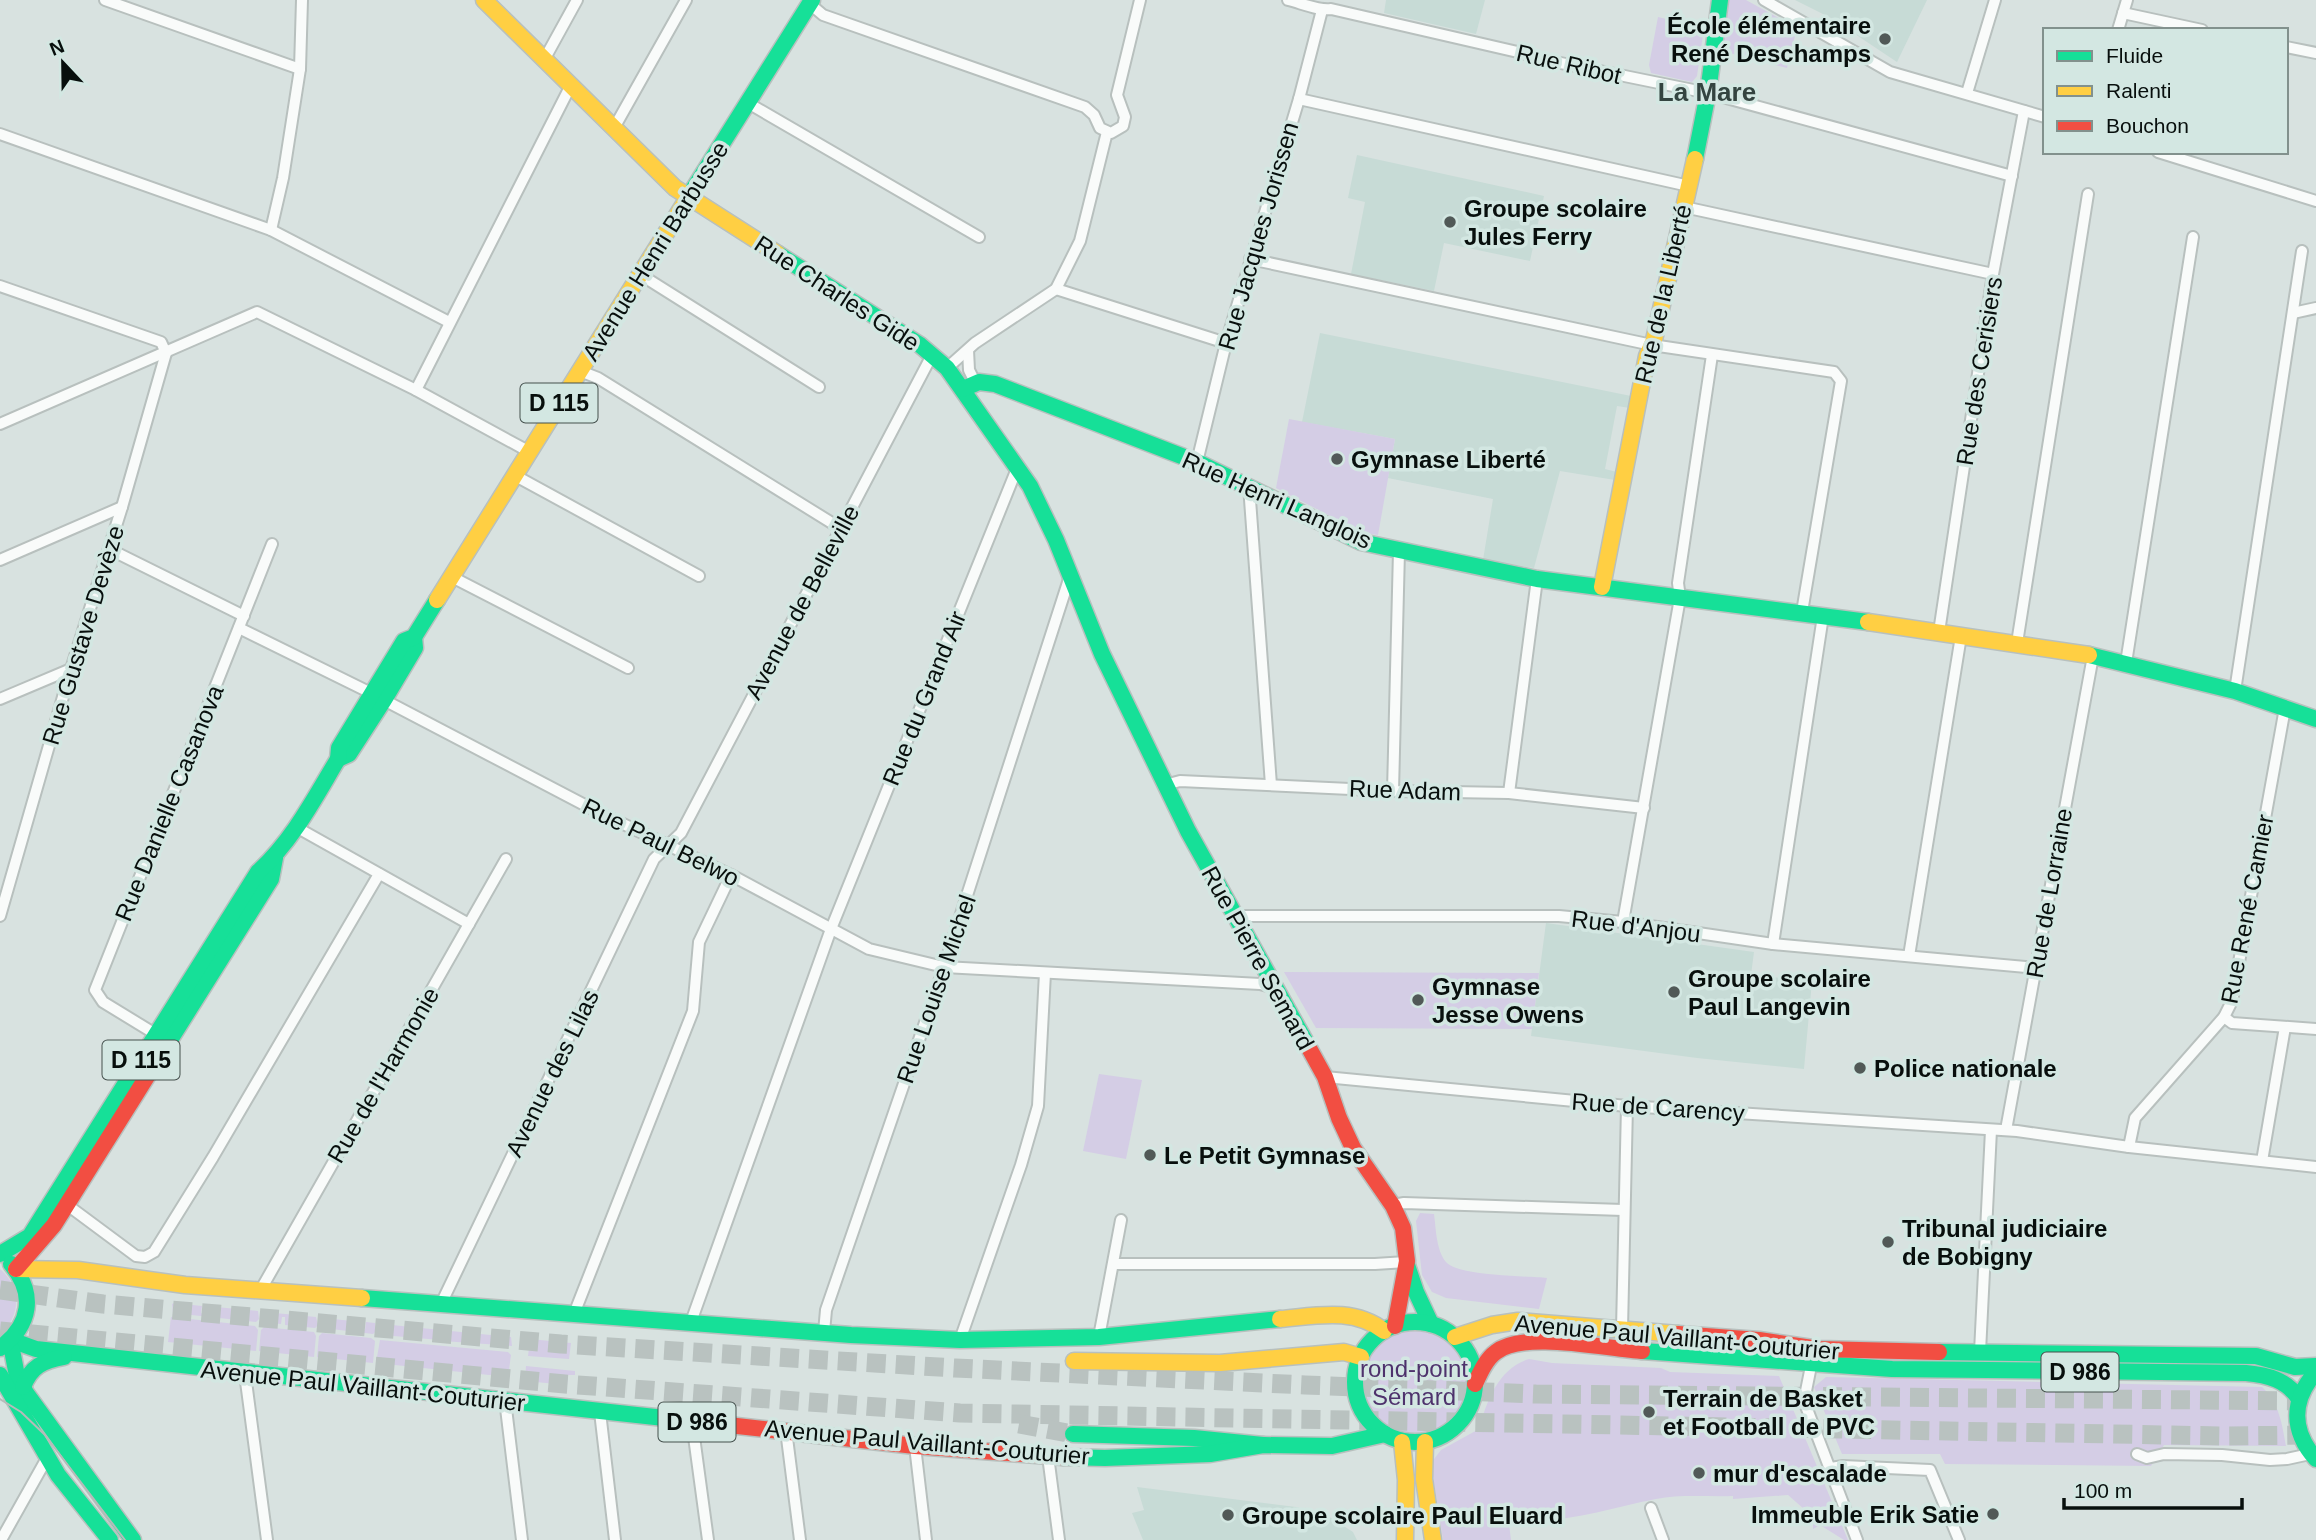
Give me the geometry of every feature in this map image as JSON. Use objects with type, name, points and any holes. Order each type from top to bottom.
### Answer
[{"type":"main road","name":"Rue Charles Gide","points":[[484,0],[675,188],[897,330],[969,386],[1043,512],[1102,654]]},
{"type":"main road","name":"Rue de la Liberté","points":[[1602,587],[1647,356],[1652,345],[1689,186],[1707,93],[1720,0]]},
{"type":"main road","name":"Avenue Henri Barbusse","points":[[377,697],[404,641],[414,637],[811,2]]},
{"type":"main road","name":"Rue Henri Langlois","points":[[969,386],[985,381],[995,384],[1197,462],[1361,542],[1537,579],[1802,612],[2093,656],[2235,691],[2316,719]]},
{"type":"main road","name":"Rue Pierre Semard","points":[[1102,654],[1188,831],[1325,1077],[1337,1117],[1358,1157],[1393,1205],[1406,1241],[1406,1262],[1389,1328]]},
{"type":"main road","name":"D 115","points":[[0,1255],[30,1236],[258,873],[275,858],[296,827],[338,759],[339,748],[377,697]]},
{"type":"main road","points":[[16,1269],[54,1225],[271,879],[275,858]]},
{"type":"main road","points":[[0,1255],[16,1269],[26,1286],[28,1306],[23,1324],[6,1344],[12,1350],[17,1376],[133,1540]]},
{"type":"main road","name":"Rue Pierre Semard","points":[[1406,1262],[1431,1324]]},
{"type":"main road","points":[[16,1269],[78,1270],[186,1285],[260,1291],[960,1340],[1099,1337],[1325,1315],[1345,1315],[1371,1320],[1389,1328]]},
{"type":"main road","name":"Avenue Paul Vaillant-Couturier","points":[[1455,1337],[1492,1325],[1518,1321],[1859,1351],[2243,1355],[2256,1356],[2287,1366],[2316,1366]]},
{"type":"main road","points":[[1414,1322],[1431,1324],[1455,1337],[1470,1357],[1475,1384],[1470,1406],[1455,1427],[1441,1437],[1424,1442],[1402,1442],[1371,1423],[1359,1400],[1356,1374],[1361,1357],[1370,1342],[1389,1328],[1414,1322]]},
{"type":"main road","name":"Avenue Paul Vaillant-Couturier","points":[[1475,1384],[1495,1352],[1521,1341],[1541,1341],[1621,1350],[1892,1369],[2246,1373],[2279,1381],[2294,1390],[2299,1399]]},
{"type":"main road","name":"Avenue Paul Vaillant-Couturier","points":[[6,1344],[245,1374],[786,1430],[915,1446],[1048,1456],[1105,1458],[1210,1454],[1263,1445],[1332,1446],[1385,1434]]},
{"type":"main road","points":[[1074,1361],[1220,1363],[1344,1352],[1361,1357]]},
{"type":"main road","points":[[23,1387],[34,1365],[76,1354]]},
{"type":"main road","points":[[2313,1456],[2302,1442],[2295,1418],[2299,1399],[2307,1382],[2316,1372]]},
{"type":"main road","points":[[0,1375],[47,1458],[105,1538]]},
{"type":"main road","points":[[1073,1434],[1194,1438],[1263,1445]]},
{"type":"main road","points":[[1402,1442],[1406,1480],[1405,1540]]},
{"type":"main road","points":[[1424,1442],[1422,1470],[1433,1540]]},
{"type":"street","points":[[105,0],[300,69]]},
{"type":"street","points":[[271,230],[283,178],[300,69],[302,0]]},
{"type":"street","points":[[544,60],[577,0]]},
{"type":"street","points":[[614,128],[686,0]]},
{"type":"street","points":[[811,2],[823,15],[1085,107],[1094,115],[1100,128],[1107,132],[1116,131],[1123,126],[1125,117],[1117,95],[1140,0]]},
{"type":"street","name":"Rue Ribot","points":[[1289,0],[1314,5],[1322,10],[1331,9],[1536,58],[1707,93],[2012,176]]},
{"type":"street","points":[[1764,0],[1890,72],[2043,116]]},
{"type":"street","points":[[1967,93],[1995,0]]},
{"type":"street","points":[[2119,28],[2127,0]]},
{"type":"street","name":"Rue Jacques Jorissen","points":[[1197,462],[1226,343],[1299,99],[1322,10]]},
{"type":"street","points":[[2123,13],[2193,28]]},
{"type":"street","points":[[2288,47],[2316,53]]},
{"type":"street","points":[[416,390],[570,87]]},
{"type":"street","points":[[1299,99],[1689,186]]},
{"type":"street","points":[[748,103],[979,237]]},
{"type":"street","name":"Rue des Cerisiers","points":[[1939,632],[1993,274],[2024,111]]},
{"type":"street","points":[[947,368],[968,350],[1056,289],[1080,241],[1107,132]]},
{"type":"street","points":[[0,134],[271,230],[449,322]]},
{"type":"street","points":[[2164,154],[2316,201]]},
{"type":"street","points":[[2017,643],[2088,194]]},
{"type":"street","points":[[1684,207],[1993,274]]},
{"type":"street","points":[[2126,663],[2193,237]]},
{"type":"street","points":[[2235,691],[2302,251]]},
{"type":"street","points":[[1250,259],[1652,345],[1834,372],[1841,381],[1802,612]]},
{"type":"street","points":[[641,275],[820,387]]},
{"type":"street","points":[[1,287],[160,342],[166,354]]},
{"type":"street","points":[[1056,289],[1226,343]]},
{"type":"street","points":[[2293,313],[2316,308]]},
{"type":"street","points":[[0,424],[166,354],[257,312],[416,390],[528,452]]},
{"type":"street","points":[[968,350],[969,386]]},
{"type":"street","name":"Rue Gustave Devèze","points":[[0,916],[166,354]]},
{"type":"street","name":"Avenue de Belleville","points":[[668,845],[681,833],[932,355]]},
{"type":"street","points":[[1623,922],[1680,598],[1678,583],[1712,355]]},
{"type":"street","points":[[580,371],[598,378],[840,527]]},
{"type":"street","name":"Rue du Grand Air","points":[[691,1322],[831,929],[1018,466]]},
{"type":"street","points":[[514,475],[699,576]]},
{"type":"street","points":[[1249,486],[1271,785]]},
{"type":"street","points":[[0,559],[122,507]]},
{"type":"street","name":"Rue Danielle Casanova","points":[[157,1035],[103,1002],[95,990],[272,544]]},
{"type":"street","points":[[109,549],[244,616]]},
{"type":"street","points":[[1393,791],[1399,551]]},
{"type":"street","name":"Rue Louise Michel","points":[[824,1332],[826,1310],[944,967],[1070,576]]},
{"type":"street","points":[[452,577],[628,667]]},
{"type":"street","points":[[1509,793],[1537,579]]},
{"type":"street","points":[[1773,944],[1824,616]]},
{"type":"street","name":"Rue Paul Belwo","points":[[239,628],[600,813],[731,875],[869,949],[944,967],[1260,984],[1276,988]]},
{"type":"street","points":[[1909,956],[1961,636]]},
{"type":"street","name":"Rue de Lorraine","points":[[2006,1130],[2093,656]]},
{"type":"street","points":[[0,699],[71,669]]},
{"type":"street","name":"Rue René Camier","points":[[2129,1147],[2135,1118],[2224,1017],[2232,1001],[2285,708]]},
{"type":"street","name":"Rue Adam","points":[[1165,785],[1180,782],[1509,793],[1644,808]]},
{"type":"street","points":[[296,827],[469,924]]},
{"type":"street","name":"Avenue des Lilas","points":[[441,1304],[654,859],[668,845]]},
{"type":"street","name":"Rue de l'Harmonie","points":[[260,1291],[506,859]]},
{"type":"street","points":[[66,1204],[136,1256],[145,1257],[154,1252],[213,1157],[379,874]]},
{"type":"street","points":[[574,1314],[693,1011],[699,942],[731,875]]},
{"type":"street","name":"Rue d'Anjou","points":[[1235,916],[1559,916],[1623,922],[1773,944],[2036,968]]},
{"type":"street","points":[[960,1340],[1021,1165],[1038,1106],[1045,973]]},
{"type":"street","points":[[2224,1017],[2232,1023],[2316,1029]]},
{"type":"street","points":[[2262,1161],[2285,1027]]},
{"type":"street","name":"Rue de Carency","points":[[1325,1077],[1627,1106],[1991,1130]]},
{"type":"street","points":[[1622,1329],[1627,1106]]},
{"type":"street","points":[[1980,1352],[1991,1130],[2316,1167]]},
{"type":"street","points":[[1393,1205],[1404,1203],[1623,1210]]},
{"type":"street","points":[[1099,1337],[1121,1220]]},
{"type":"street","points":[[1114,1264],[1406,1262]]},
{"type":"street","name":"Avenue Paul Vaillant-Couturier","points":[[1811,1363],[1815,1356],[1859,1351]]},
{"type":"street","points":[[1811,1363],[1804,1401],[1857,1540]]},
{"type":"street","points":[[245,1374],[267,1540]]},
{"type":"street","points":[[505,1400],[522,1540]]},
{"type":"street","points":[[600,1412],[615,1540]]},
{"type":"street","points":[[692,1422],[708,1540]]},
{"type":"street","points":[[786,1430],[800,1540]]},
{"type":"street","points":[[915,1446],[926,1540]]},
{"type":"street","points":[[2137,1454],[2147,1458],[2164,1454],[2221,1455],[2270,1460],[2313,1456]]},
{"type":"street","points":[[1048,1456],[1059,1540]]},
{"type":"street","points":[[1,1540],[47,1458]]},
{"type":"street","points":[[1830,1468],[1843,1466],[1930,1470],[1959,1540]]},
{"type":"street","points":[[1651,1508],[1663,1540]]},
{"type":"shaded area","points":[[1386,0],[1485,0],[1476,34],[1384,13]]},
{"type":"shaded area","name":"École élémentaire René Deschamps","points":[[1795,0],[1927,0],[1897,62],[1831,18]]},
{"type":"shaded area","name":"Groupe scolaire Jules Ferry","points":[[1357,155],[1544,196],[1530,261],[1444,243],[1434,291],[1351,274],[1365,202],[1348,198]]},
{"type":"shaded area","points":[[1320,333],[1631,396],[1630,408],[1617,406],[1605,469],[1617,472],[1615,480],[1560,471],[1534,568],[1483,560],[1493,499],[1388,478],[1395,439],[1302,422]]},
{"type":"shaded area","name":"Groupe scolaire Paul Langevin","points":[[1546,923],[1754,952],[1751,975],[1812,981],[1804,1069],[1531,1036]]},
{"type":"shaded area","name":"Groupe scolaire Paul Eluard","points":[[1137,1487],[1296,1507],[1328,1516],[1353,1532],[1357,1540],[1143,1540],[1132,1513],[1144,1510]]},
{"type":"green space","points":[[1729,0],[1746,0],[1797,28],[1787,68],[1722,51]]},
{"type":"green space","points":[[1658,17],[1704,28],[1697,76],[1692,82],[1651,73],[1649,65]]},
{"type":"green space","name":"Gymnase Liberté","points":[[1289,419],[1395,439],[1378,535],[1363,533],[1276,488]]},
{"type":"green space","name":"Gymnase Jesse Owens","points":[[1284,972],[1539,973],[1532,1029],[1316,1028]]},
{"type":"green space","points":[[1099,1074],[1142,1080],[1126,1159],[1083,1151]]},
{"type":"green space","points":[[1420,1213],[1434,1214],[1440,1251],[1446,1262],[1453,1267],[1478,1273],[1547,1278],[1539,1309],[1446,1298],[1432,1292],[1422,1275],[1416,1221]]},
{"type":"green space","points":[[0,1269],[12,1285],[16,1302],[12,1319],[0,1335]]},
{"type":"green space","points":[[174,1303],[202,1306],[201,1313],[204,1314],[205,1306],[258,1311],[259,1319],[256,1322],[173,1313]]},
{"type":"green space","points":[[265,1312],[316,1317],[318,1325],[315,1328],[285,1325],[285,1317],[282,1317],[281,1324],[264,1323],[262,1320]]},
{"type":"green space","points":[[171,1317],[255,1326],[258,1330],[256,1351],[168,1342]]},
{"type":"green space","points":[[323,1318],[362,1322],[362,1330],[365,1330],[366,1322],[375,1323],[376,1331],[373,1334],[323,1328]]},
{"type":"green space","points":[[382,1324],[511,1337],[512,1346],[443,1341],[443,1333],[440,1333],[440,1340],[382,1335]]},
{"type":"green space","points":[[264,1327],[314,1332],[314,1357],[259,1351],[261,1330]]},
{"type":"green space","name":"rond-point Sémard","points":[[1415,1331],[1434,1335],[1451,1346],[1462,1363],[1466,1382],[1462,1401],[1451,1418],[1434,1429],[1415,1433],[1396,1429],[1379,1418],[1368,1401],[1364,1382],[1368,1363],[1379,1346],[1396,1335]]},
{"type":"green space","points":[[322,1333],[371,1338],[375,1341],[373,1363],[317,1357],[319,1336]]},
{"type":"green space","points":[[530,1339],[571,1343],[569,1359],[528,1356]]},
{"type":"green space","points":[[380,1340],[508,1352],[511,1355],[508,1377],[376,1363]]},
{"type":"green space","points":[[1529,1359],[1552,1363],[1661,1368],[1670,1372],[1779,1376],[1848,1540],[1820,1525],[1813,1529],[1813,1517],[1788,1495],[1733,1499],[1733,1496],[1665,1497],[1569,1518],[1516,1519],[1509,1524],[1511,1540],[1443,1540],[1431,1463],[1441,1450],[1479,1429],[1490,1396],[1502,1377],[1519,1363]]},
{"type":"green space","points":[[526,1366],[575,1371],[575,1375],[568,1375],[567,1385],[525,1381]]},
{"type":"green space","points":[[1826,1377],[2262,1387],[2276,1406],[2286,1446],[2164,1445],[2151,1466],[1945,1464],[1940,1454],[1842,1454],[1814,1387]]},
{"type":"tunnel","points":[[0,1290],[103,1304],[561,1344],[955,1368],[1305,1385],[1536,1394],[2316,1401]]},
{"type":"tunnel","points":[[0,1331],[565,1384],[960,1413],[2222,1436],[2316,1435]]},
{"type":"tunnel","points":[[1019,1424],[1073,1434]]},
{"type":"tram line","points":[[0,1399],[21,1412],[44,1434],[125,1540]]},
{"type":"traffic: fast","points":[[686,201],[812,0]]},
{"type":"traffic: fast","points":[[1695,159],[1708,93],[1720,0]]},
{"type":"traffic: fast","points":[[778,254],[920,345],[947,368],[1030,486],[1056,540],[1102,654],[1188,831],[1309,1048]]},
{"type":"traffic: fast","points":[[963,389],[979,382],[995,384],[1197,462],[1361,542],[1537,579],[1868,622]]},
{"type":"traffic: fast","points":[[0,1254],[30,1236],[258,872],[282,846],[311,804],[338,759],[339,748],[404,641],[414,637],[437,600]]},
{"type":"traffic: fast","points":[[338,759],[349,754],[384,700],[415,648],[414,637]]},
{"type":"traffic: fast","points":[[2089,655],[2235,691],[2316,719]]},
{"type":"traffic: fast","points":[[153,1067],[271,879],[275,858]]},
{"type":"traffic: fast","points":[[0,1348],[18,1329],[27,1309],[24,1287],[11,1264]]},
{"type":"traffic: fast","points":[[1407,1265],[1431,1324]]},
{"type":"traffic: fast","points":[[362,1298],[851,1335],[960,1340],[1099,1337],[1280,1319]]},
{"type":"traffic: fast","points":[[1415,1322],[1438,1327],[1457,1340],[1470,1359],[1475,1382],[1470,1405],[1457,1424],[1438,1437],[1415,1442],[1392,1437],[1373,1424],[1360,1405],[1355,1382],[1360,1359],[1373,1340],[1392,1327],[1415,1322]]},
{"type":"traffic: fast","points":[[11,1340],[36,1349],[719,1424]]},
{"type":"traffic: fast","points":[[8,1343],[17,1376],[26,1393],[133,1540]]},
{"type":"traffic: fast","points":[[1642,1351],[1892,1369],[2246,1373],[2262,1375],[2283,1383],[2299,1399]]},
{"type":"traffic: fast","points":[[1939,1352],[2256,1356],[2295,1367],[2316,1366]]},
{"type":"traffic: fast","points":[[23,1387],[34,1369],[50,1360],[64,1357]]},
{"type":"traffic: fast","points":[[2316,1372],[2302,1393],[2297,1415],[2302,1438],[2316,1459]]},
{"type":"traffic: fast","points":[[0,1375],[58,1475],[110,1540]]},
{"type":"traffic: fast","points":[[1073,1434],[1194,1438],[1263,1445]]},
{"type":"traffic: fast","points":[[1063,1457],[1210,1454],[1263,1445],[1332,1446],[1385,1434]]},
{"type":"traffic: slow","points":[[484,0],[675,188],[778,254]]},
{"type":"traffic: slow","points":[[1602,587],[1647,356],[1654,340],[1695,159]]},
{"type":"traffic: slow","points":[[437,600],[686,201]]},
{"type":"traffic: slow","points":[[1868,622],[2089,655]]},
{"type":"traffic: slow","points":[[16,1269],[78,1270],[185,1285],[362,1298]]},
{"type":"traffic: slow","points":[[1280,1319],[1321,1315],[1347,1316],[1372,1323],[1384,1331]]},
{"type":"traffic: slow","points":[[1455,1337],[1492,1325],[1518,1321],[1678,1334]]},
{"type":"traffic: slow","points":[[1074,1361],[1220,1363],[1344,1352],[1361,1357]]},
{"type":"traffic: slow","points":[[1402,1442],[1406,1480],[1405,1540]]},
{"type":"traffic: slow","points":[[1425,1442],[1424,1479],[1433,1540]]},
{"type":"traffic: jam","points":[[1309,1048],[1325,1077],[1353,1148],[1393,1206],[1403,1228],[1407,1261],[1395,1326]]},
{"type":"traffic: jam","points":[[16,1269],[54,1225],[153,1067]]},
{"type":"traffic: jam","points":[[1678,1334],[1759,1340],[1819,1349],[1939,1352]]},
{"type":"traffic: jam","points":[[1475,1384],[1489,1358],[1496,1352],[1525,1342],[1566,1342],[1642,1351]]},
{"type":"traffic: jam","points":[[719,1424],[915,1446],[1063,1457]]},
{"type":"place","name":"École élémentaire René Deschamps","points":[[1885,39]]},
{"type":"place","name":"Groupe scolaire Jules Ferry","points":[[1450,222]]},
{"type":"place","name":"Gymnase Liberté","points":[[1337,459]]},
{"type":"place","name":"Groupe scolaire Paul Langevin","points":[[1674,992]]},
{"type":"place","name":"Gymnase Jesse Owens","points":[[1418,1000]]},
{"type":"place","name":"Police nationale","points":[[1860,1068]]},
{"type":"place","name":"Le Petit Gymnase","points":[[1150,1155]]},
{"type":"place","name":"Tribunal judiciaire de Bobigny","points":[[1888,1242]]},
{"type":"place","name":"Terrain de Basket et Football de PVC","points":[[1649,1412]]},
{"type":"place","name":"mur d'escalade","points":[[1699,1473]]},
{"type":"place","name":"Immeuble Erik Satie","points":[[1993,1514]]},
{"type":"place","name":"Groupe scolaire Paul Eluard","points":[[1228,1515]]},
{"type":"district","name":"La Mare","points":[[1707,92]]}]
